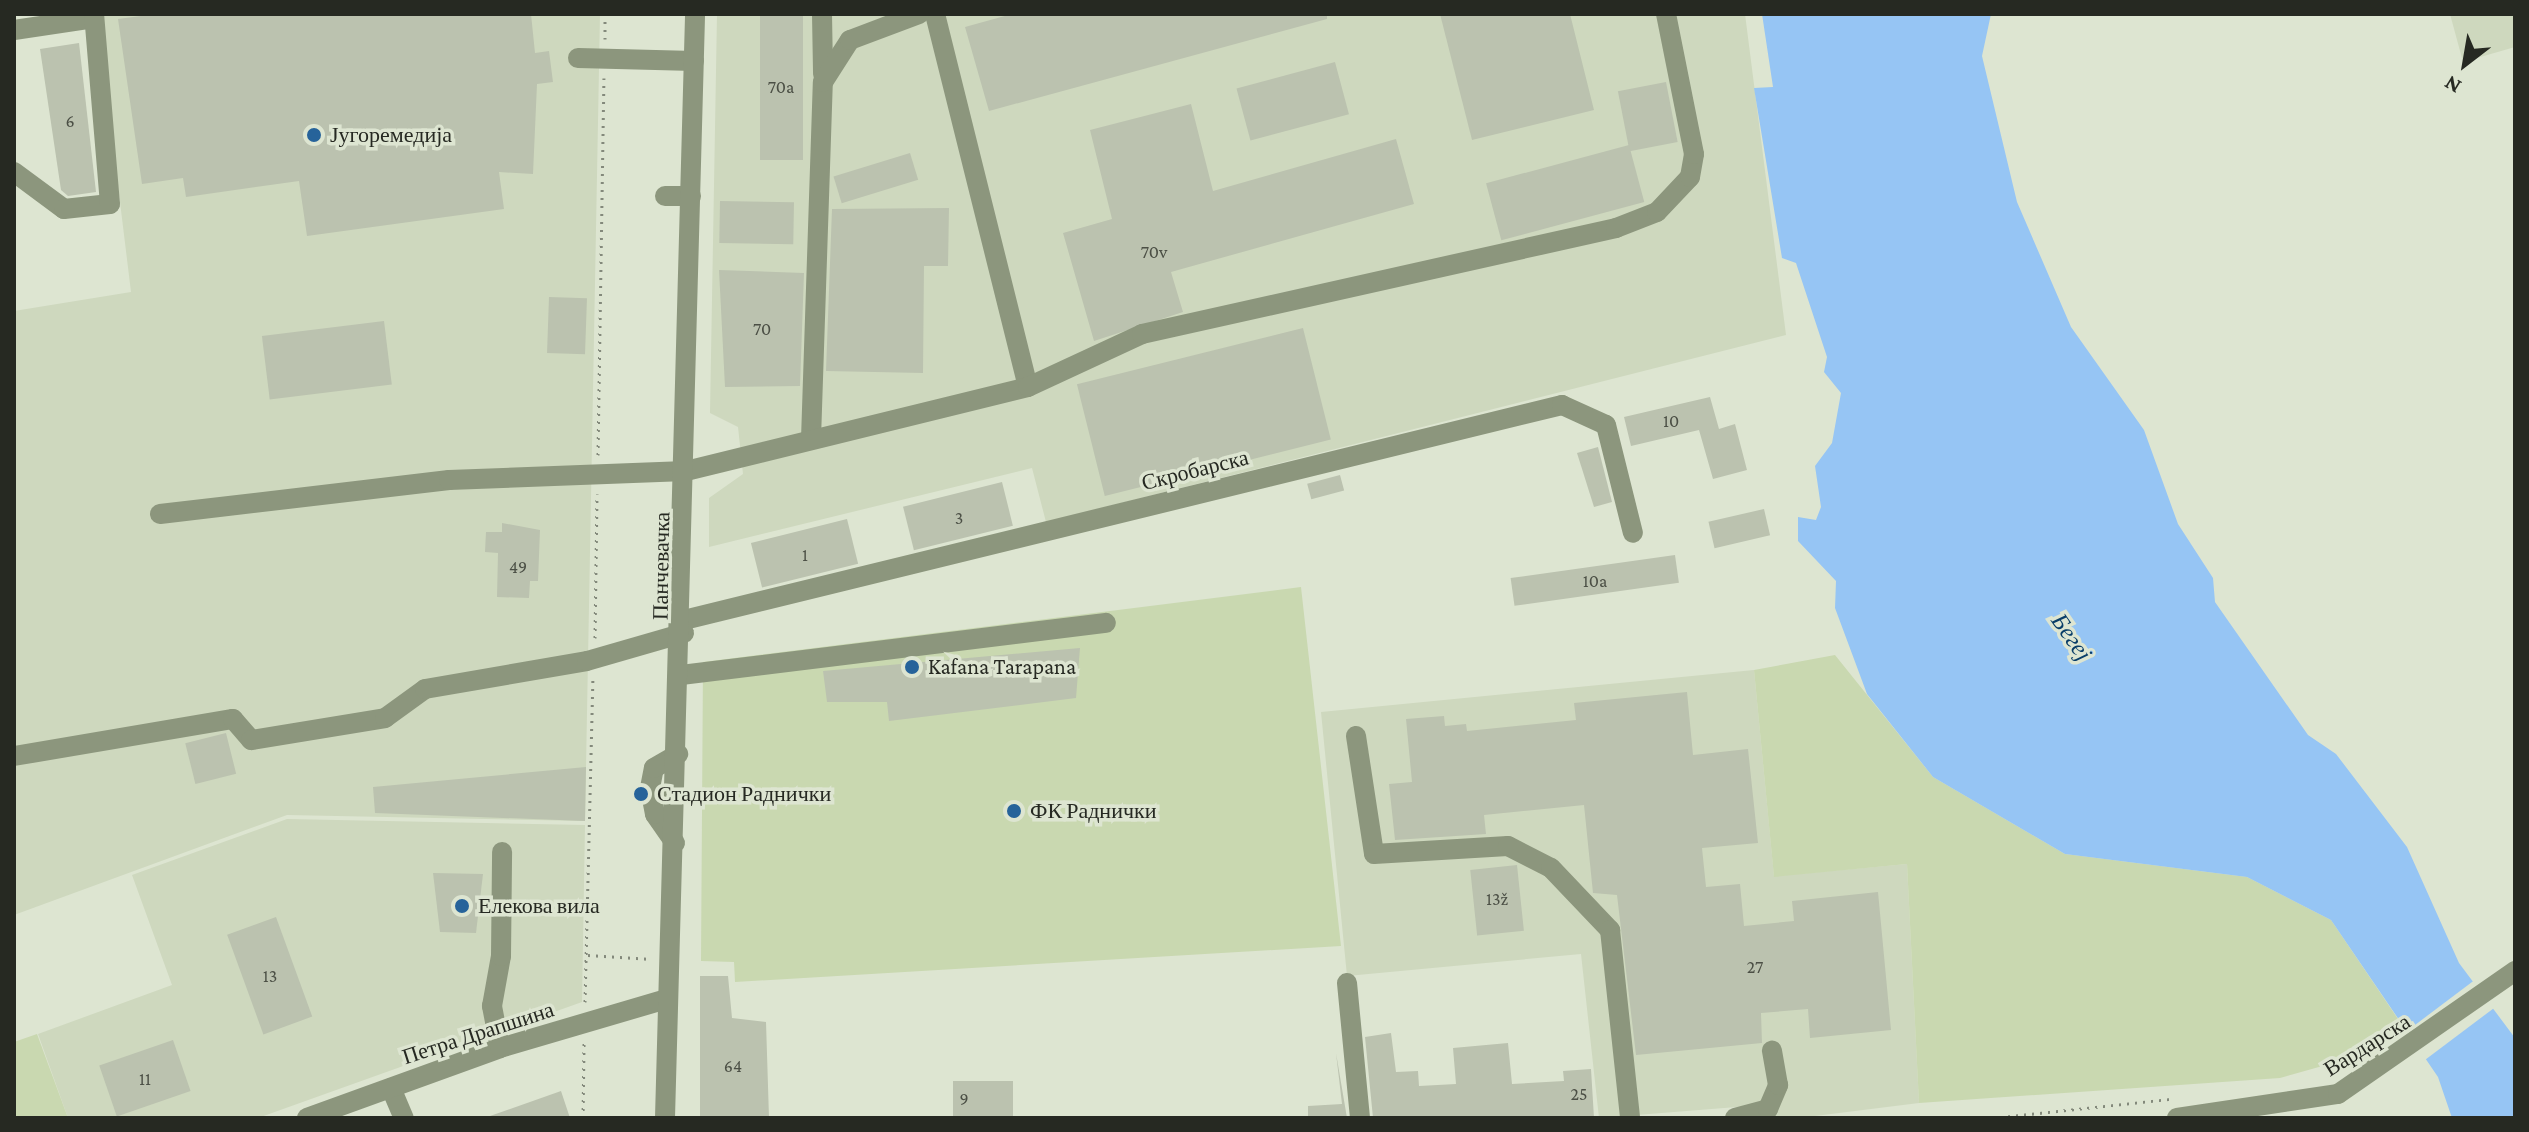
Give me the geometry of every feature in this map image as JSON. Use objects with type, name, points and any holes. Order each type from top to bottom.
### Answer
[{"type":"street","name":"Панчевачка","points":[[665,1118],[667,999],[684,626],[695,14]]},
{"type":"street","points":[[811,439],[823,82],[822,14]]},
{"type":"street","points":[[823,82],[850,40],[919,14]]},
{"type":"street","points":[[935,14],[1028,387]]},
{"type":"street","points":[[160,514],[449,480],[686,471],[1028,387],[1142,334],[1616,228],[1657,212],[1678,196],[1694,154],[1666,14]]},
{"type":"street","points":[[14,30],[94,16],[110,204],[64,209],[14,172]]},
{"type":"street","points":[[578,58],[694,61]]},
{"type":"street","points":[[665,196],[691,196]]},
{"type":"street","name":"Скробарска","points":[[684,626],[1562,405],[1606,425],[1633,533]]},
{"type":"street","points":[[681,675],[1106,623]]},
{"type":"street","points":[[14,756],[233,719],[251,740],[385,718],[425,689],[594,660],[684,626]]},
{"type":"street","points":[[1356,736],[1374,854],[1508,846],[1551,868],[1610,930],[1630,1118]]},
{"type":"street","points":[[500,1048],[492,1006],[501,956],[502,852]]},
{"type":"street","name":"Вардарска","points":[[2177,1118],[2311,1103],[2390,1062],[2515,971]]},
{"type":"street","points":[[1347,983],[1360,1118]]},
{"type":"street","name":"Петра Драпшина","points":[[307,1118],[500,1048],[667,999]]},
{"type":"street","points":[[1735,1118],[1768,1109],[1778,1085],[1772,1051]]},
{"type":"street","points":[[391,1088],[404,1118]]},
{"type":"path","points":[[583,1118],[605,14]]},
{"type":"path","points":[[588,955],[669,960]]},
{"type":"shaded area","points":[[97,14],[600,14],[585,821],[287,815],[14,915],[14,311],[131,292]]},
{"type":"shaded area","points":[[717,14],[1745,14],[1786,335],[1046,522],[1032,468],[709,547],[709,498],[743,474],[738,427],[710,413]]},
{"type":"shaded area","points":[[2450,14],[2515,14],[2515,47],[2463,62]]},
{"type":"shaded area","name":"ФК Раднички","points":[[1301,587],[1341,946],[735,982],[734,962],[701,961],[703,662]]},
{"type":"shaded area","points":[[1835,655],[1933,777],[2065,854],[2247,877],[2331,920],[2398,1019],[2326,1065],[2280,1078],[1919,1103],[1907,864],[1774,877],[1754,670]]},
{"type":"shaded area","points":[[1754,670],[1774,876],[1907,864],[1919,1103],[1799,1118],[1750,1118],[1749,1106],[1599,1118],[1581,954],[1347,976],[1321,712]]},
{"type":"shaded area","points":[[287,819],[585,825],[582,1002],[258,1118],[68,1118],[38,1034],[172,985],[132,875]]},
{"type":"shaded area","points":[[37,1034],[68,1118],[14,1118],[14,1042]]},
{"type":"water","name":"Бегеј","points":[[1762,14],[1991,14],[1982,56],[2017,202],[2071,327],[2144,430],[2178,524],[2213,578],[2215,602],[2308,735],[2336,754],[2407,847],[2459,963],[2515,1038],[2515,1118],[2452,1118],[2438,1077],[2331,920],[2247,877],[2065,854],[1933,777],[1867,694],[1835,608],[1836,581],[1798,541],[1798,517],[1816,520],[1821,507],[1815,466],[1832,443],[1841,393],[1824,372],[1827,357],[1796,263],[1782,258],[1754,88],[1773,87]]},
{"type":"pier","points":[[2476,979],[2496,1006],[2425,1060],[2404,1033]]},
{"type":"building","name":"Југоремедија","points":[[156,14],[531,14],[535,53],[549,51],[553,82],[537,84],[533,174],[499,172],[504,209],[307,236],[299,181],[186,197],[183,178],[142,184],[118,19]]},
{"type":"building","points":[[760,14],[803,14],[803,160],[760,160]]},
{"type":"building","points":[[1012,14],[1327,14],[1327,19],[989,111],[965,27]]},
{"type":"building","points":[[1440,14],[1570,14],[1594,110],[1472,140]]},
{"type":"building","points":[[79,43],[96,192],[68,196],[61,190],[40,49]]},
{"type":"building","points":[[1335,62],[1349,114],[1250,141],[1236,88]]},
{"type":"building","points":[[1666,82],[1678,142],[1630,151],[1618,91]]},
{"type":"building","points":[[1191,104],[1213,191],[1396,139],[1414,204],[1171,272],[1183,312],[1094,341],[1063,233],[1112,219],[1090,130]]},
{"type":"building","points":[[1629,145],[1644,202],[1501,240],[1486,183]]},
{"type":"building","points":[[910,153],[918,180],[842,203],[833,176]]},
{"type":"building","points":[[720,201],[794,202],[793,244],[719,243]]},
{"type":"building","points":[[949,208],[948,266],[924,266],[923,373],[826,371],[832,209]]},
{"type":"building","points":[[719,270],[804,273],[800,386],[725,387]]},
{"type":"building","points":[[549,297],[587,298],[585,354],[547,353]]},
{"type":"building","points":[[384,321],[392,385],[270,400],[262,336]]},
{"type":"building","points":[[1303,328],[1331,440],[1105,496],[1077,384]]},
{"type":"building","points":[[1710,397],[1719,429],[1735,424],[1747,470],[1713,479],[1699,430],[1631,446],[1624,417]]},
{"type":"building","points":[[1598,447],[1612,502],[1594,507],[1577,453]]},
{"type":"building","points":[[1340,475],[1344,490],[1311,499],[1307,484]]},
{"type":"building","points":[[1002,482],[1013,526],[914,550],[903,507]]},
{"type":"building","points":[[1764,509],[1770,535],[1715,548],[1708,522]]},
{"type":"building","points":[[847,519],[858,564],[762,588],[751,543]]},
{"type":"building","points":[[502,523],[540,530],[538,581],[530,581],[529,598],[497,597],[498,553],[485,552],[486,532],[502,532]]},
{"type":"building","points":[[1675,555],[1679,583],[1515,606],[1511,578]]},
{"type":"building","points":[[1080,648],[1076,698],[889,721],[887,702],[827,702],[823,671]]},
{"type":"building","points":[[1687,692],[1693,755],[1748,749],[1758,843],[1702,848],[1706,887],[1740,884],[1744,926],[1794,921],[1792,901],[1878,892],[1891,1030],[1810,1038],[1808,1009],[1761,1013],[1762,1043],[1636,1055],[1617,895],[1593,893],[1584,805],[1484,815],[1486,834],[1395,840],[1389,784],[1412,782],[1406,719],[1444,716],[1445,726],[1466,724],[1467,731],[1576,720],[1574,703]]},
{"type":"building","points":[[226,733],[236,774],[195,784],[185,743]]},
{"type":"building","points":[[586,767],[585,821],[375,813],[373,787]]},
{"type":"building","points":[[1517,865],[1524,931],[1477,936],[1470,870]]},
{"type":"building","name":"Елекова вила","points":[[433,873],[483,874],[476,933],[440,932]]},
{"type":"building","points":[[276,917],[312,1017],[263,1034],[227,935]]},
{"type":"building","points":[[700,976],[728,976],[732,1018],[766,1022],[769,1118],[700,1118]]},
{"type":"building","points":[[1391,1033],[1396,1072],[1418,1071],[1419,1086],[1456,1084],[1453,1048],[1508,1043],[1512,1084],[1564,1081],[1563,1071],[1591,1069],[1594,1118],[1373,1118],[1365,1037]]},
{"type":"building","points":[[173,1040],[191,1091],[117,1116],[99,1065]]},
{"type":"building","points":[[1336,1053],[1347,1118],[1308,1118],[1308,1106],[1342,1104]]},
{"type":"building","points":[[953,1081],[1013,1081],[1013,1118],[953,1118]]},
{"type":"building","points":[[561,1091],[570,1118],[490,1118],[490,1116]]},
{"type":"place","name":"Југоремедија","points":[[314,135]]},
{"type":"place","name":"Kafana Tarapana","points":[[912,667]]},
{"type":"place","name":"Стадион Раднички","points":[[641,794]]},
{"type":"place","name":"ФК Раднички","points":[[1014,811]]},
{"type":"place","name":"Елекова вила","points":[[462,906]]}]
